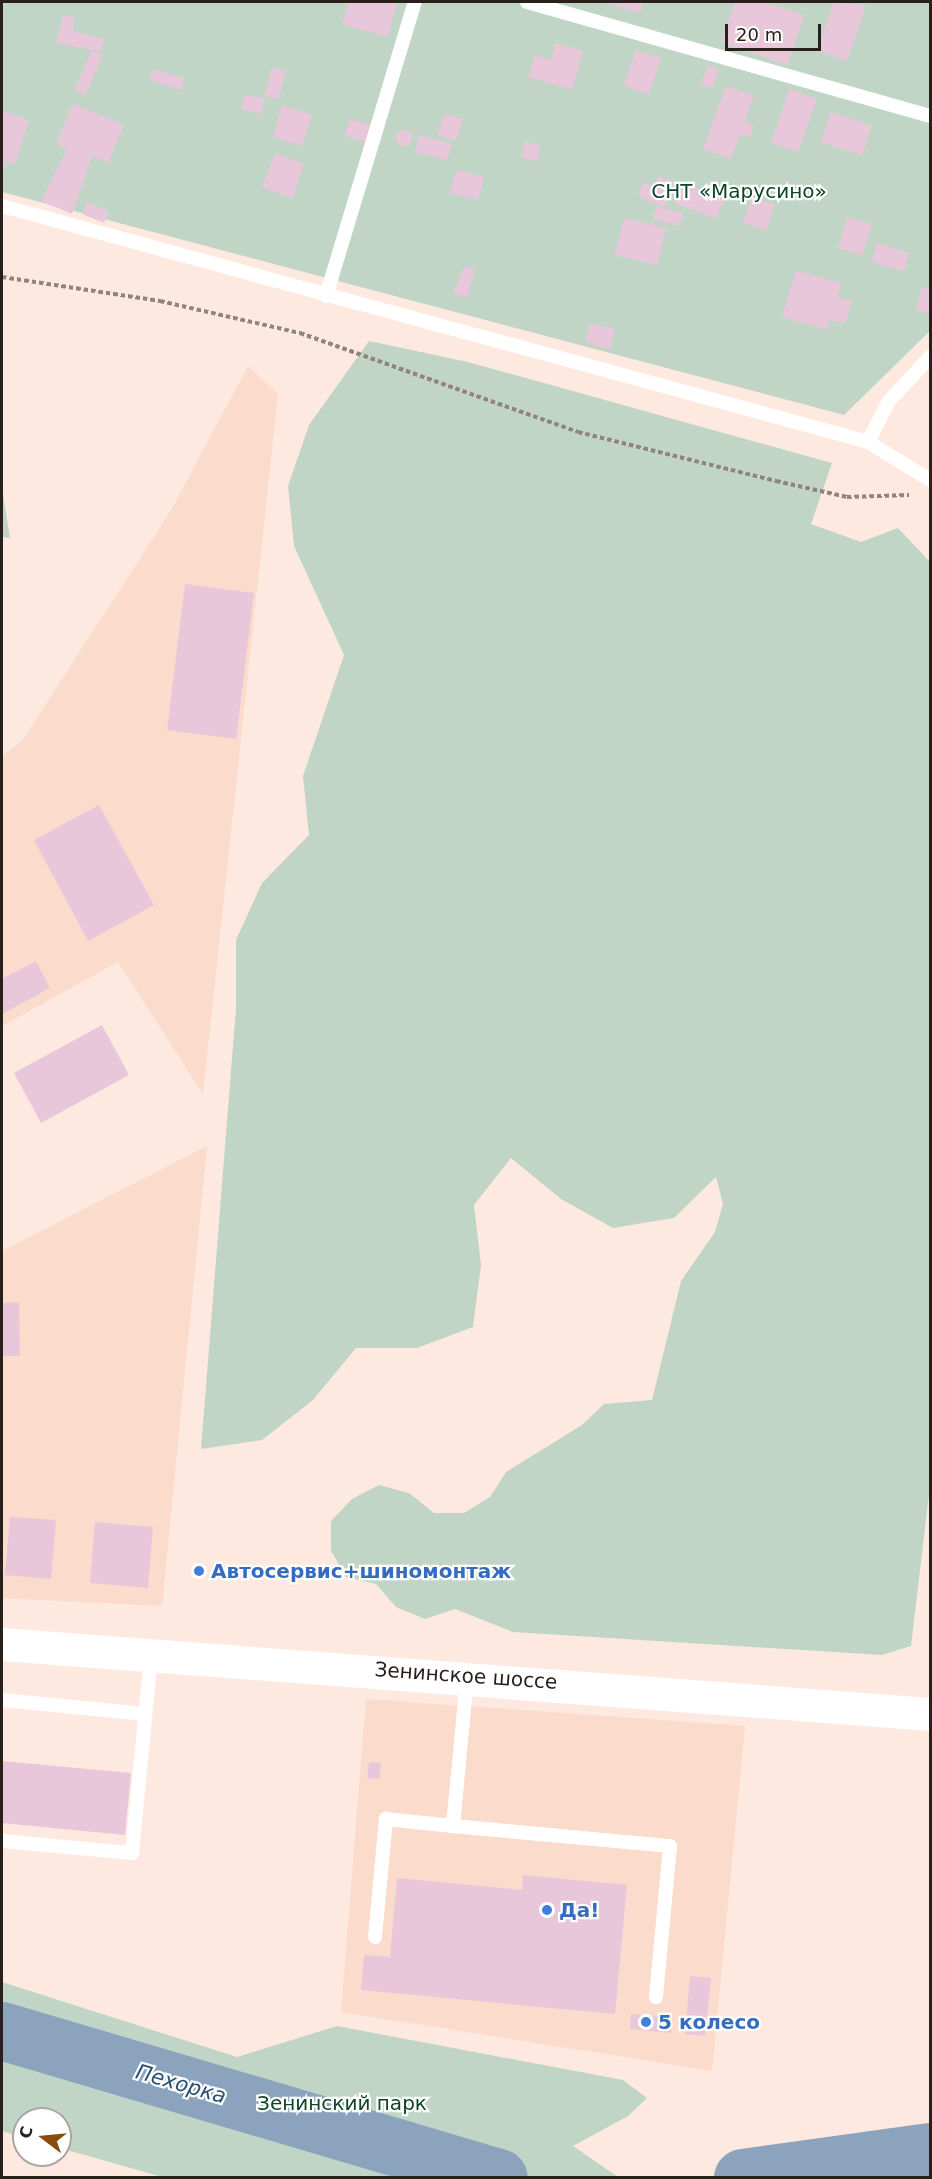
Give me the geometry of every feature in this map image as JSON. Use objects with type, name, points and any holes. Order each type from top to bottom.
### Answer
[{"type":"main road","name":"Зенинское шоссе","points":[[2,1644],[467,1676],[930,1714]]},
{"type":"lane","points":[[326,296],[415,2]]},
{"type":"lane","points":[[527,2],[930,116]]},
{"type":"lane","points":[[2,206],[868,442],[930,480]]},
{"type":"lane","points":[[868,442],[889,401],[930,357]]},
{"type":"lane","points":[[2,1841],[132,1853],[151,1654]]},
{"type":"lane","points":[[453,1826],[467,1676]]},
{"type":"lane","points":[[2,1700],[145,1714]]},
{"type":"lane","points":[[375,1937],[386,1820],[670,1846],[656,1998]]},
{"type":"path","points":[[2,277],[160,301],[300,333],[578,432],[786,483],[847,497],[886,499],[919,492]]},
{"type":"shaded area","points":[[248,366],[278,394],[203,1094],[118,962],[2,1026],[2,757],[22,741],[170,512]]},
{"type":"shaded area","points":[[207,1146],[162,1606],[2,1598],[2,1251]]},
{"type":"shaded area","points":[[366,1699],[745,1726],[712,2071],[341,2012]]},
{"type":"green space","name":"СНТ «Марусино»","points":[[2,2],[930,2],[930,331],[844,415],[2,192]]},
{"type":"green space","points":[[369,341],[468,362],[832,463],[811,524],[861,542],[898,528],[930,562],[930,1486],[911,1646],[882,1655],[513,1632],[455,1609],[425,1619],[396,1607],[376,1584],[346,1577],[331,1551],[331,1521],[352,1499],[379,1485],[409,1493],[434,1513],[464,1513],[490,1497],[506,1472],[582,1425],[604,1404],[652,1400],[681,1281],[715,1232],[723,1204],[716,1177],[674,1218],[613,1228],[561,1199],[511,1158],[474,1205],[481,1265],[473,1327],[417,1348],[356,1348],[313,1400],[262,1440],[201,1449],[236,1008],[236,940],[262,883],[309,835],[303,776],[344,655],[294,546],[288,486],[309,425]]},
{"type":"green space","points":[[2,487],[10,538],[2,537]]},
{"type":"green space","name":"Зенинский парк","points":[[2,1982],[237,2057],[337,2026],[623,2080],[647,2098],[628,2116],[573,2146],[618,2177],[162,2177],[72,2151],[72,2107],[12,2107],[12,2134],[2,2131]]},
{"type":"green space","points":[[930,2129],[930,2177],[740,2177],[861,2137]]},
{"type":"building","points":[[349,2],[397,2],[388,37],[342,24]]},
{"type":"building","points":[[605,2],[643,2],[640,13]]},
{"type":"building","points":[[735,2],[763,2],[804,15],[788,65],[721,43]]},
{"type":"building","points":[[834,2],[866,6],[847,61],[817,50]]},
{"type":"building","points":[[63,15],[75,18],[72,31],[104,39],[101,52],[56,43]]},
{"type":"building","points":[[555,43],[583,51],[572,90],[528,77],[535,55],[551,60]]},
{"type":"building","points":[[636,50],[661,58],[649,94],[624,86]]},
{"type":"building","points":[[92,51],[103,56],[85,95],[74,90]]},
{"type":"building","points":[[708,65],[719,69],[712,88],[701,84]]},
{"type":"building","points":[[272,67],[286,71],[279,99],[264,96]]},
{"type":"building","points":[[153,69],[184,78],[181,90],[149,80]]},
{"type":"building","points":[[726,86],[754,96],[745,121],[754,125],[750,138],[740,134],[731,159],[703,149]]},
{"type":"building","points":[[789,89],[817,99],[798,152],[771,143]]},
{"type":"building","points":[[245,94],[265,99],[261,114],[241,109]]},
{"type":"building","points":[[73,104],[124,125],[108,163],[92,156],[72,214],[41,201],[67,149],[56,144]]},
{"type":"building","points":[[282,105],[312,115],[302,146],[273,137]]},
{"type":"building","points":[[2,111],[29,120],[15,164],[6,161],[2,174]]},
{"type":"building","points":[[831,112],[872,126],[862,156],[821,142]]},
{"type":"building","points":[[444,114],[463,119],[456,141],[438,136]]},
{"type":"building","points":[[350,119],[372,126],[366,142],[345,136]]},
{"type":"building","points":[[401,130],[407,130],[412,138],[410,144],[401,146],[396,141],[396,135]]},
{"type":"building","points":[[419,135],[452,144],[447,160],[415,152]]},
{"type":"building","points":[[525,141],[541,146],[536,162],[521,157]]},
{"type":"building","points":[[275,153],[304,164],[292,198],[262,187]]},
{"type":"building","points":[[456,170],[484,177],[478,200],[450,193]]},
{"type":"building","points":[[658,176],[674,182],[665,207],[638,196],[643,182],[654,187]]},
{"type":"building","points":[[683,183],[724,199],[716,219],[675,203]]},
{"type":"building","points":[[752,197],[775,205],[766,231],[743,223]]},
{"type":"building","points":[[87,202],[109,211],[104,223],[82,214]]},
{"type":"building","points":[[657,206],[683,213],[679,226],[653,219]]},
{"type":"building","points":[[847,217],[872,224],[862,255],[838,248]]},
{"type":"building","points":[[624,218],[666,228],[657,265],[615,255]]},
{"type":"building","points":[[877,243],[909,253],[904,271],[872,262]]},
{"type":"building","points":[[465,266],[475,270],[467,298],[453,293]]},
{"type":"building","points":[[796,270],[842,284],[837,297],[852,301],[845,324],[830,320],[827,330],[782,317]]},
{"type":"building","points":[[922,287],[930,289],[930,314],[916,310]]},
{"type":"building","points":[[590,323],[615,329],[610,349],[585,342]]},
{"type":"building","points":[[185,584],[254,593],[236,739],[167,730]]},
{"type":"building","points":[[99,805],[154,905],[88,941],[34,840]]},
{"type":"building","points":[[36,961],[50,988],[2,1014],[2,979]]},
{"type":"building","points":[[102,1025],[129,1075],[41,1123],[14,1073]]},
{"type":"building","points":[[19,1302],[20,1356],[2,1356],[2,1303]]},
{"type":"building","points":[[10,1517],[56,1520],[51,1579],[5,1575]]},
{"type":"building","points":[[95,1522],[153,1527],[148,1588],[90,1583]]},
{"type":"building","points":[[2,1761],[131,1773],[125,1835],[2,1823]]},
{"type":"building","points":[[369,1762],[381,1763],[379,1779],[367,1778]]},
{"type":"building","points":[[523,1875],[627,1885],[615,2014],[361,1990],[364,1955],[390,1957],[397,1878],[522,1890]]},
{"type":"building","points":[[690,1976],[711,1978],[705,2036],[685,2034]]},
{"type":"building","points":[[631,2014],[672,2018],[671,2033],[630,2029]]},
{"type":"waterway","name":"Пехорка","points":[[2,2031],[499,2178]]},
{"type":"waterway","name":"Пехорка","points":[[743,2178],[930,2152]]},
{"type":"place","name":"Автосервис+шиномонтаж","points":[[199,1571]]},
{"type":"place","name":"Да!","points":[[547,1910]]},
{"type":"place","name":"5 колесо","points":[[646,2022]]}]
